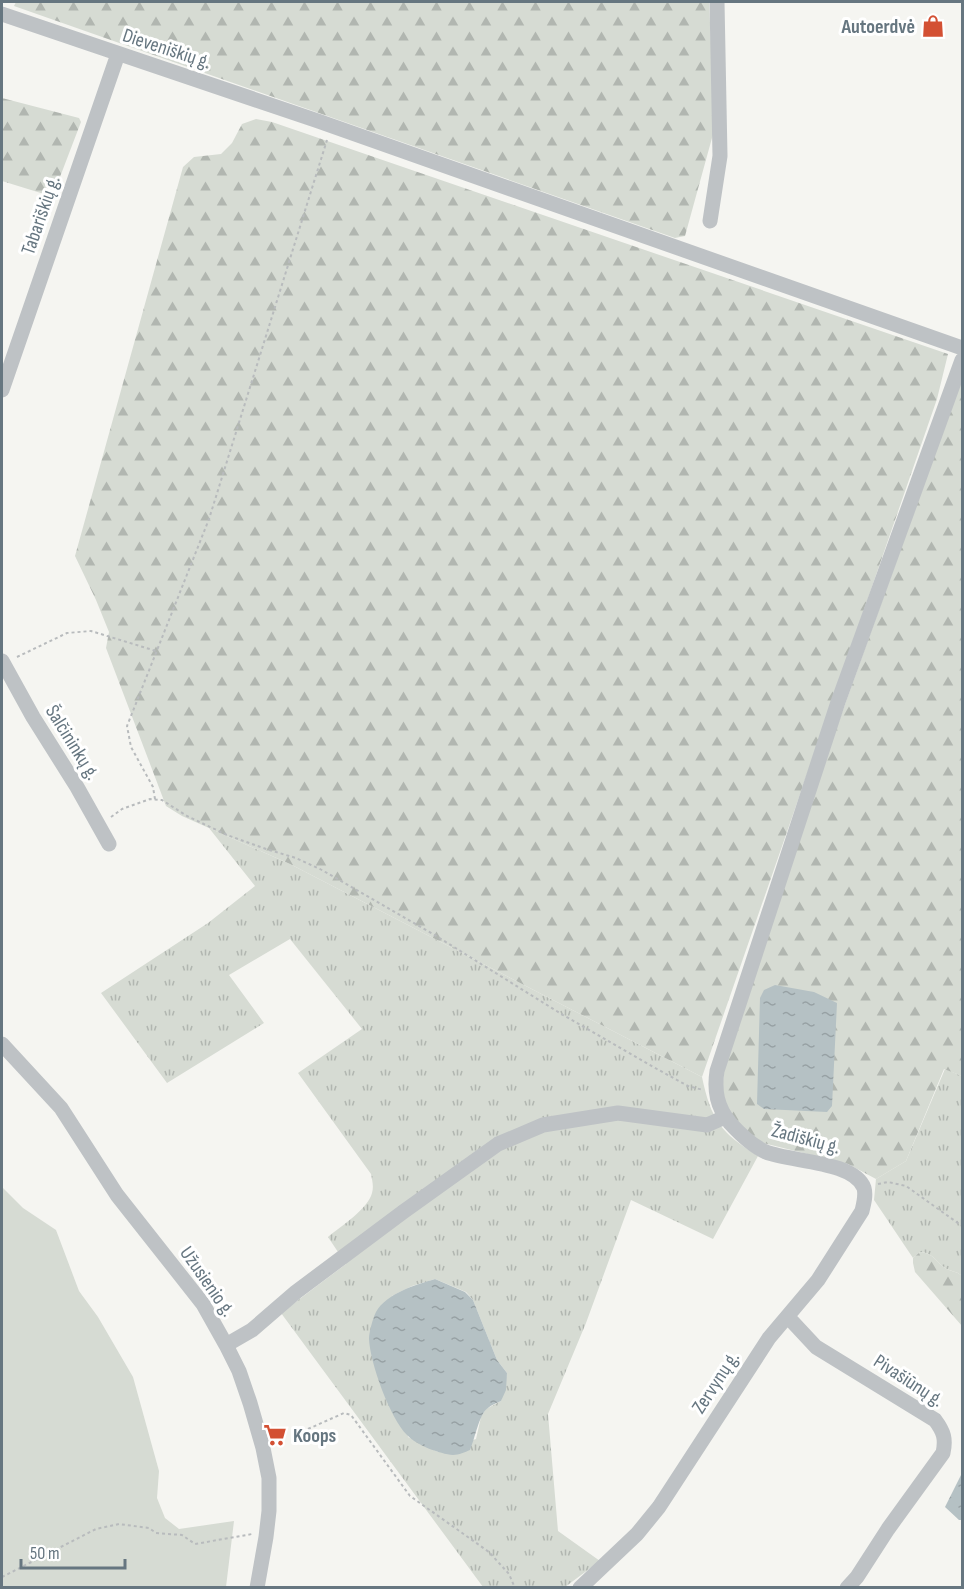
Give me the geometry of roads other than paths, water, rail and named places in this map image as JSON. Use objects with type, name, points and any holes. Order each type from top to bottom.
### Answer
[{"type":"street","points":[[710,221],[720,156],[717,2]]},
{"type":"street","name":"Dieveniškių g.","points":[[2,14],[325,123],[963,348]]},
{"type":"street","name":"Tabariškių g.","points":[[2,390],[118,54]]},
{"type":"street","points":[[226,1345],[252,1330],[296,1292],[452,1175],[498,1144],[543,1125],[618,1113],[707,1125],[725,1117],[717,1100],[715,1085],[717,1071],[838,702],[963,360]]},
{"type":"street","name":"Šalčininkų g.","points":[[2,662],[109,844]]},
{"type":"street","name":"Užusienio g.","points":[[2,1044],[61,1108],[117,1195],[203,1304],[239,1371],[266,1462],[269,1493],[266,1531],[257,1587]]},
{"type":"street","name":"Žadiškių g.","points":[[725,1117],[747,1140],[766,1152],[837,1167],[859,1179],[864,1188]]},
{"type":"street","name":"Zervynų g.","points":[[580,1587],[637,1534],[659,1507],[769,1338],[818,1280],[849,1234],[862,1210],[865,1198],[864,1188]]},
{"type":"street","name":"Pivašiūnų g.","points":[[788,1317],[816,1347],[935,1420],[944,1431],[943,1453],[888,1529],[857,1577],[847,1587]]},
{"type":"water","points":[[775,985],[814,992],[837,1003],[832,1106],[827,1112],[764,1109],[757,1104],[760,998],[764,990]]},
{"type":"water","points":[[435,1279],[465,1292],[473,1300],[497,1360],[507,1373],[506,1390],[501,1401],[485,1411],[470,1450],[455,1455],[428,1448],[407,1435],[394,1416],[382,1390],[370,1349],[371,1325],[381,1305],[402,1291]]},
{"type":"water","points":[[962,1473],[962,1520],[959,1520],[945,1507]]},
{"type":"place","name":"Autoerdvė","points":[[933,26]]},
{"type":"place","name":"Koops","points":[[275,1435]]}]
